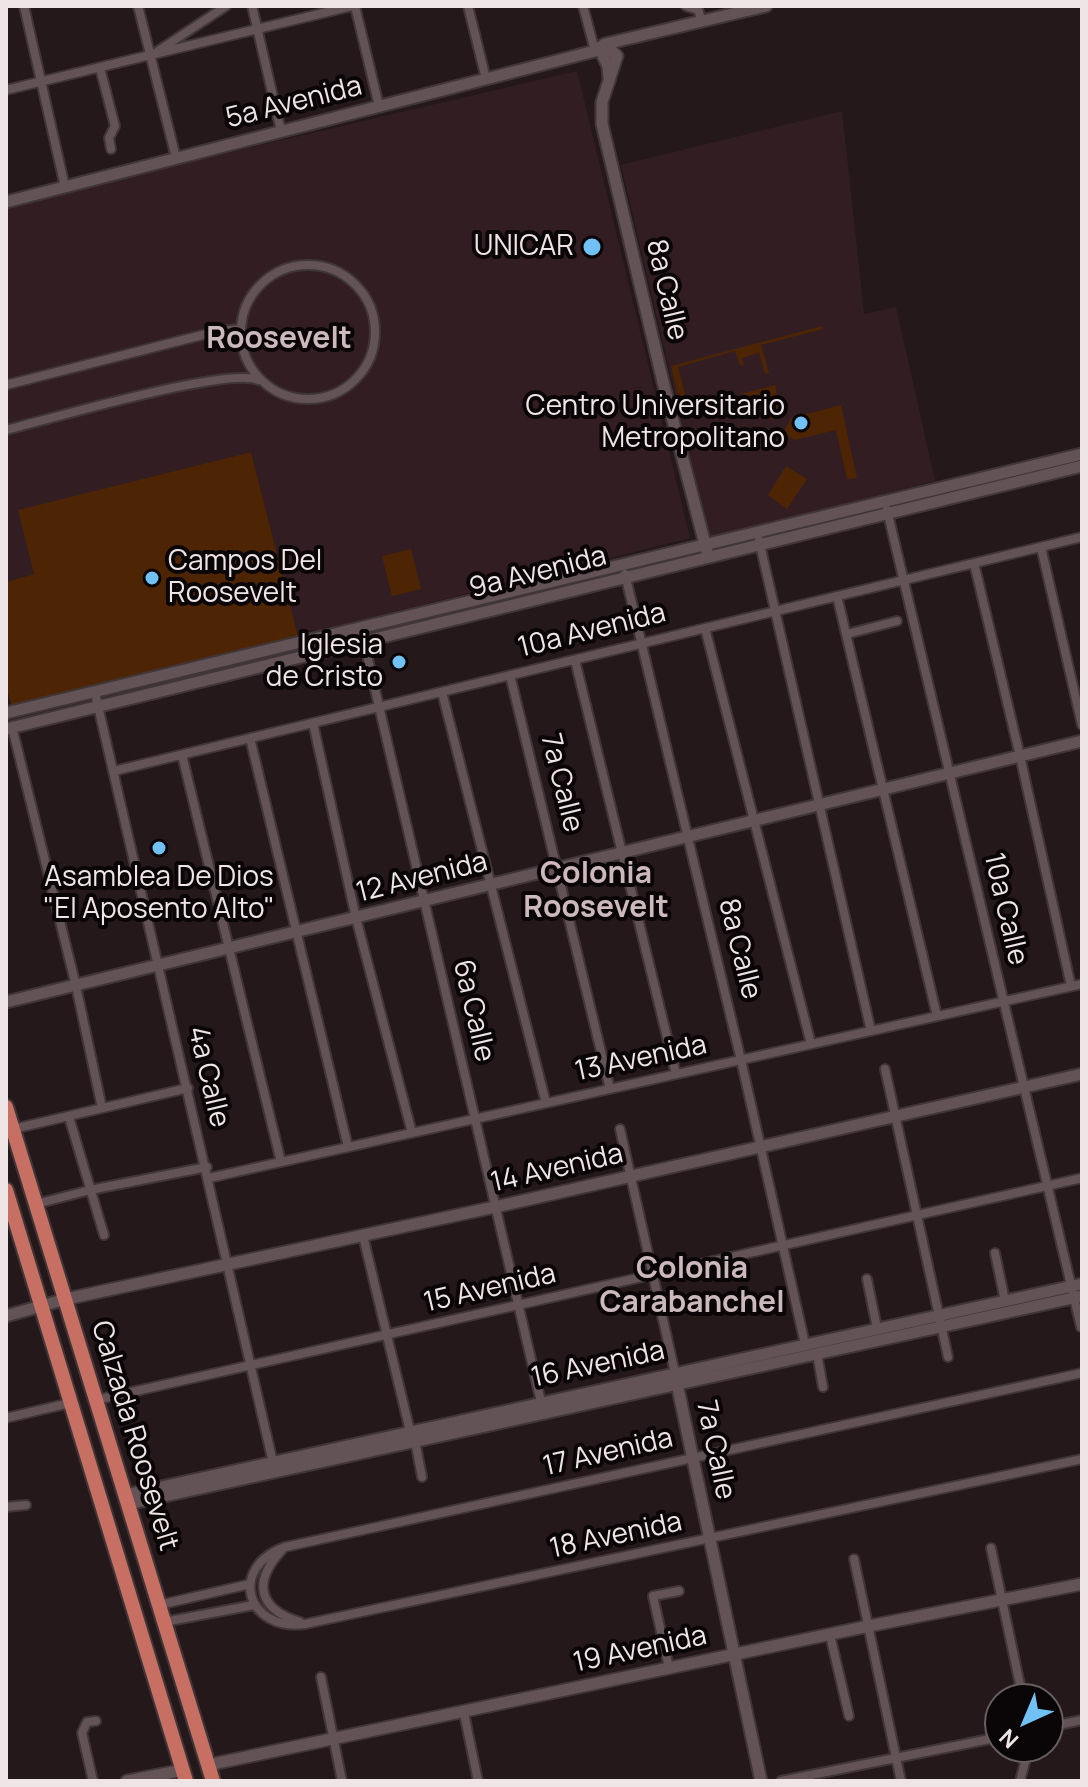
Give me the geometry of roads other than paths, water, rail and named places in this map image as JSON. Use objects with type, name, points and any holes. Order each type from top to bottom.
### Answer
[{"type":"highway","name":"Calzada Roosevelt","points":[[6,1107],[213,1781]]},
{"type":"highway","name":"Calzada Roosevelt","points":[[6,1190],[185,1776]]},
{"type":"street","points":[[24,6],[65,187]]},
{"type":"street","points":[[138,6],[176,158]]},
{"type":"street","points":[[151,55],[226,6]]},
{"type":"street","points":[[252,6],[281,131]]},
{"type":"street","points":[[6,90],[354,6],[379,106]]},
{"type":"street","points":[[468,6],[486,79]]},
{"type":"street","name":"8a Calle","points":[[583,6],[608,66],[608,80]]},
{"type":"street","points":[[686,6],[698,8],[702,22]]},
{"type":"street","name":"5a Avenida","points":[[6,202],[766,6]]},
{"type":"street","points":[[616,52],[626,40]]},
{"type":"street","name":"5a Avenida","points":[[601,50],[611,56],[616,52]]},
{"type":"street","name":"8a Calle","points":[[616,52],[616,62],[602,102],[602,124],[706,551]]},
{"type":"street","points":[[100,68],[115,126],[109,138],[111,149]]},
{"type":"street","points":[[6,430],[207,381],[247,377],[281,394],[310,399],[325,397],[346,388],[367,364],[375,334],[368,303],[348,278],[318,266],[287,268],[272,275],[250,298],[241,329],[242,345],[247,361],[269,386]]},
{"type":"street","points":[[6,385],[218,331],[241,329]]},
{"type":"street","name":"9a Avenida","points":[[9,728],[363,635],[886,507],[1082,454]]},
{"type":"street","name":"9a Avenida","points":[[928,496],[1082,466]]},
{"type":"street","name":"10a Calle","points":[[886,507],[1049,1186],[1078,1291],[1081,1327]]},
{"type":"street","name":"10a Avenida","points":[[114,771],[1082,537]]},
{"type":"street","points":[[759,538],[871,1031]]},
{"type":"street","points":[[1041,547],[1082,725]]},
{"type":"street","points":[[974,563],[1071,986]]},
{"type":"street","name":"8a Calle","points":[[624,571],[741,1060],[805,1344]]},
{"type":"street","points":[[837,596],[937,1016]]},
{"type":"street","points":[[847,634],[897,621]]},
{"type":"street","points":[[705,628],[811,1044]]},
{"type":"street","name":"9a Avenida","points":[[6,713],[363,635]]},
{"type":"street","name":"6a Calle","points":[[363,635],[541,1402]]},
{"type":"street","points":[[575,660],[676,1074]]},
{"type":"street","name":"7a Calle","points":[[510,675],[610,1089]]},
{"type":"street","points":[[442,692],[546,1103]]},
{"type":"street","name":"4a Calle","points":[[95,693],[230,1265],[274,1467]]},
{"type":"street","points":[[313,723],[356,918],[412,1133]]},
{"type":"street","points":[[9,728],[76,986],[102,1108]]},
{"type":"street","points":[[250,738],[348,1147]]},
{"type":"street","name":"12 Avenida","points":[[6,1002],[1082,741]]},
{"type":"street","points":[[182,755],[281,1162]]},
{"type":"street","name":"13 Avenida","points":[[209,1178],[1082,984]]},
{"type":"street","points":[[885,1069],[948,1357]]},
{"type":"street","name":"14 Avenida","points":[[42,1306],[1082,1074]]},
{"type":"street","points":[[13,1129],[188,1088]]},
{"type":"street","points":[[69,1117],[104,1235]]},
{"type":"street","name":"7a Calle","points":[[620,1129],[761,1781]]},
{"type":"street","points":[[36,1204],[207,1167]]},
{"type":"street","name":"15 Avenida","points":[[96,1400],[1082,1178]]},
{"type":"street","points":[[363,1236],[422,1477]]},
{"type":"street","points":[[995,1253],[1005,1301]]},
{"type":"street","points":[[867,1279],[877,1328]]},
{"type":"street","name":"16 Avenida","points":[[412,1436],[541,1402],[817,1354],[1005,1301],[1078,1291]]},
{"type":"street","name":"16 Avenida","points":[[126,1500],[676,1379],[877,1328],[940,1321],[1078,1291]]},
{"type":"street","points":[[6,1316],[42,1306]]},
{"type":"street","points":[[817,1354],[823,1387]]},
{"type":"street","name":"17 Avenida","points":[[250,1584],[257,1563],[269,1552],[285,1547],[1082,1373]]},
{"type":"street","points":[[6,1418],[70,1403]]},
{"type":"street","name":"18 Avenida","points":[[254,1605],[272,1621],[287,1626],[305,1624],[1082,1459]]},
{"type":"street","points":[[6,1507],[26,1505]]},
{"type":"street","points":[[285,1547],[269,1564],[263,1579],[264,1594],[271,1608],[305,1624]]},
{"type":"street","points":[[991,1548],[1020,1683]]},
{"type":"street","points":[[854,1559],[901,1781]]},
{"type":"street","points":[[159,1605],[250,1584],[254,1605],[164,1622]]},
{"type":"street","name":"19 Avenida","points":[[208,1765],[1082,1584]]},
{"type":"street","points":[[669,1668],[653,1596],[679,1591]]},
{"type":"street","points":[[830,1635],[849,1716]]},
{"type":"street","points":[[321,1677],[342,1781]]},
{"type":"street","points":[[464,1713],[478,1781]]},
{"type":"street","points":[[93,1781],[82,1733],[87,1722],[96,1721]]},
{"type":"street","points":[[781,1781],[984,1740]]},
{"type":"street","points":[[835,1771],[837,1781]]},
{"type":"street","points":[[127,1781],[185,1776]]},
{"type":"place","name":"UNICAR","points":[[592,247]]},
{"type":"place","name":"Centro Universitario Metropolitano","points":[[801,423]]},
{"type":"place","name":"Campos Del Roosevelt","points":[[152,578]]},
{"type":"place","name":"Iglesia de Cristo","points":[[399,662]]},
{"type":"place","name":"Asamblea De Dios \"El Aposento Alto\"","points":[[159,848]]},
{"type":"district","name":"Roosevelt","points":[[279,340]]},
{"type":"district","name":"Colonia Roosevelt","points":[[596,892]]},
{"type":"district","name":"Colonia Carabanchel","points":[[692,1287]]}]
